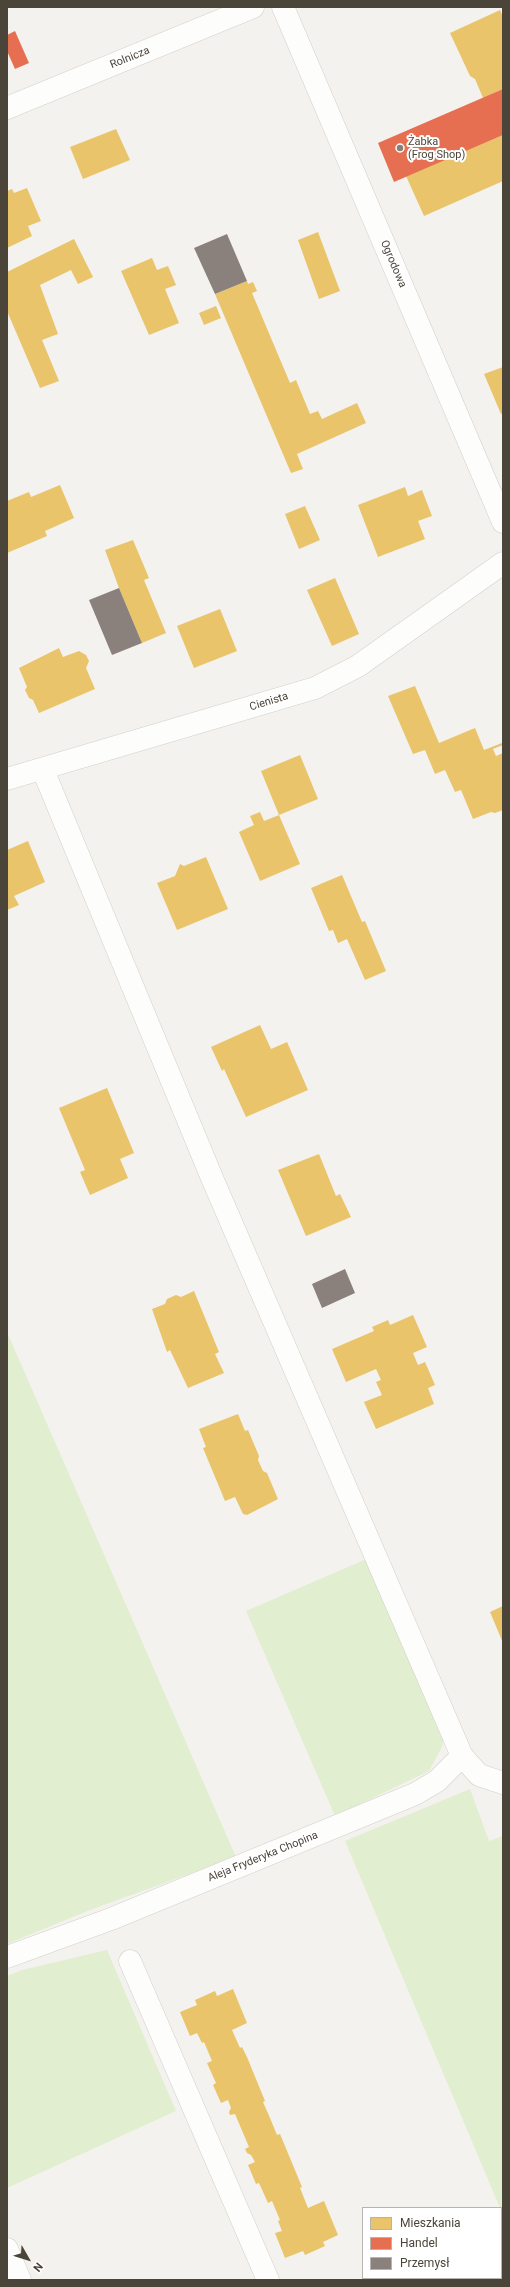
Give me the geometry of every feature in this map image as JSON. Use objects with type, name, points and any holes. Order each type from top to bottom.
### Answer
[{"type":"street","name":"Rolnicza","points":[[7,108],[253,7]]},
{"type":"street","name":"Ogrodowa","points":[[283,7],[503,522]]},
{"type":"street","name":"Cienista","points":[[7,779],[42,770],[315,688],[358,666],[503,564]]},
{"type":"street","points":[[42,770],[212,1178],[462,1756],[479,1775],[503,1783]]},
{"type":"street","name":"Aleja Fryderyka Chopina","points":[[7,1957],[111,1919],[415,1794],[437,1781],[462,1756]]},
{"type":"street","points":[[130,1961],[268,2280]]},
{"type":"street","points":[[7,2249],[20,2280]]},
{"type":"green space","points":[[7,1332],[236,1857],[90,1910],[7,1944]]},
{"type":"green space","points":[[371,1557],[445,1732],[442,1747],[429,1771],[335,1816],[246,1611]]},
{"type":"green space","points":[[470,1789],[489,1841],[503,1836],[503,2215],[502,2207],[500,2207],[345,1841]]},
{"type":"green space","points":[[107,1950],[176,2111],[7,2188],[7,1976],[22,1970]]},
{"type":"building: Mieszkania","points":[[500,10],[503,17],[503,89],[483,98],[475,79],[470,76],[450,33]]},
{"type":"building: Mieszkania","points":[[116,129],[130,160],[83,179],[70,147]]},
{"type":"building: Mieszkania","points":[[503,135],[503,181],[424,216],[406,176]]},
{"type":"building: Mieszkania","points":[[27,188],[41,221],[28,226],[32,236],[7,248],[7,191],[12,189],[14,193]]},
{"type":"building: Mieszkania","points":[[318,232],[340,291],[319,299],[298,240]]},
{"type":"building: Mieszkania","points":[[74,239],[93,277],[78,284],[71,270],[40,285],[58,334],[42,340],[59,381],[40,388],[7,311],[7,272]]},
{"type":"building: Mieszkania","points":[[152,258],[157,270],[168,266],[176,285],[165,289],[179,323],[149,335],[121,271]]},
{"type":"building: Mieszkania","points":[[247,281],[248,284],[253,282],[257,291],[252,293],[290,383],[296,380],[310,414],[318,411],[322,419],[357,403],[366,423],[297,454],[303,469],[291,473],[215,294]]},
{"type":"building: Mieszkania","points":[[216,306],[221,318],[204,325],[199,313]]},
{"type":"building: Mieszkania","points":[[503,367],[503,413],[501,414],[484,374]]},
{"type":"building: Mieszkania","points":[[60,485],[74,518],[45,531],[47,536],[7,553],[7,501],[29,492],[31,497]]},
{"type":"building: Mieszkania","points":[[405,487],[408,496],[422,490],[432,516],[418,521],[425,539],[378,557],[358,505]]},
{"type":"building: Mieszkania","points":[[305,506],[320,540],[299,549],[285,514]]},
{"type":"building: Mieszkania","points":[[133,540],[149,578],[144,580],[166,633],[142,643],[105,550]]},
{"type":"building: Mieszkania","points":[[335,578],[359,634],[332,646],[307,590]]},
{"type":"building: Mieszkania","points":[[220,609],[237,651],[194,668],[177,626]]},
{"type":"building: Mieszkania","points":[[59,648],[63,657],[79,651],[86,655],[89,661],[86,668],[95,689],[39,713],[33,700],[29,698],[25,690],[27,687],[19,668]]},
{"type":"building: Mieszkania","points":[[415,686],[439,743],[475,728],[484,750],[502,743],[503,745],[493,749],[496,756],[503,753],[503,810],[495,813],[491,812],[473,819],[461,790],[455,792],[445,770],[435,774],[425,750],[413,754],[388,696]]},
{"type":"building: Mieszkania","points":[[300,755],[318,799],[279,815],[261,771]]},
{"type":"building: Mieszkania","points":[[260,812],[264,821],[279,815],[300,864],[260,881],[239,832],[254,825],[250,816]]},
{"type":"building: Mieszkania","points":[[28,841],[45,882],[14,896],[19,905],[7,910],[7,850]]},
{"type":"building: Mieszkania","points":[[206,857],[228,909],[177,930],[157,883],[175,876],[180,864],[184,866]]},
{"type":"building: Mieszkania","points":[[342,875],[362,922],[365,921],[386,971],[365,980],[347,939],[338,943],[333,930],[329,931],[311,888]]},
{"type":"building: Mieszkania","points":[[260,1025],[271,1049],[287,1042],[308,1090],[246,1117],[224,1069],[222,1071],[211,1047]]},
{"type":"building: Mieszkania","points":[[107,1088],[134,1153],[120,1159],[128,1178],[90,1195],[80,1172],[85,1170],[59,1108]]},
{"type":"building: Mieszkania","points":[[319,1154],[336,1196],[340,1194],[351,1217],[306,1236],[278,1170]]},
{"type":"building: Mieszkania","points":[[194,1291],[219,1352],[215,1354],[224,1373],[188,1388],[170,1350],[167,1352],[152,1309],[165,1304],[167,1299],[176,1295],[181,1297]]},
{"type":"building: Mieszkania","points":[[413,1315],[427,1347],[413,1353],[418,1365],[425,1362],[435,1385],[428,1388],[434,1404],[376,1429],[364,1402],[382,1395],[376,1382],[381,1380],[376,1369],[346,1382],[332,1349],[374,1331],[372,1327],[388,1320],[390,1325]]},
{"type":"building: Mieszkania","points":[[238,1414],[245,1431],[248,1430],[259,1456],[258,1460],[263,1471],[267,1473],[278,1499],[247,1515],[243,1514],[235,1497],[225,1501],[203,1448],[206,1447],[199,1429]]},
{"type":"building: Mieszkania","points":[[503,1606],[503,1643],[490,1612]]},
{"type":"building: Mieszkania","points":[[233,1989],[247,2023],[232,2030],[240,2048],[242,2047],[247,2057],[265,2101],[263,2102],[277,2135],[280,2134],[302,2187],[300,2188],[308,2208],[324,2201],[338,2235],[323,2242],[325,2246],[305,2255],[303,2251],[285,2258],[275,2233],[282,2231],[278,2221],[280,2220],[272,2201],[268,2203],[259,2183],[256,2184],[248,2165],[255,2162],[245,2149],[249,2147],[235,2114],[230,2115],[229,2112],[231,2108],[228,2100],[221,2103],[213,2085],[216,2083],[207,2063],[212,2061],[204,2042],[202,2043],[197,2033],[190,2036],[180,2012],[197,2005],[195,2000],[215,1991],[217,1996]]},
{"type":"building: Handel","points":[[15,31],[29,63],[15,69],[7,51],[7,35]]},
{"type":"building: Handel","points":[[503,89],[503,135],[394,182],[378,143]]},
{"type":"building: Przemysł","points":[[227,234],[247,281],[215,294],[194,248]]},
{"type":"building: Przemysł","points":[[119,588],[142,643],[112,655],[89,600]]},
{"type":"building: Przemysł","points":[[345,1269],[355,1293],[322,1308],[312,1284]]},
{"type":"place","name":"Żabka (Frog Shop)","points":[[400,148]]}]
